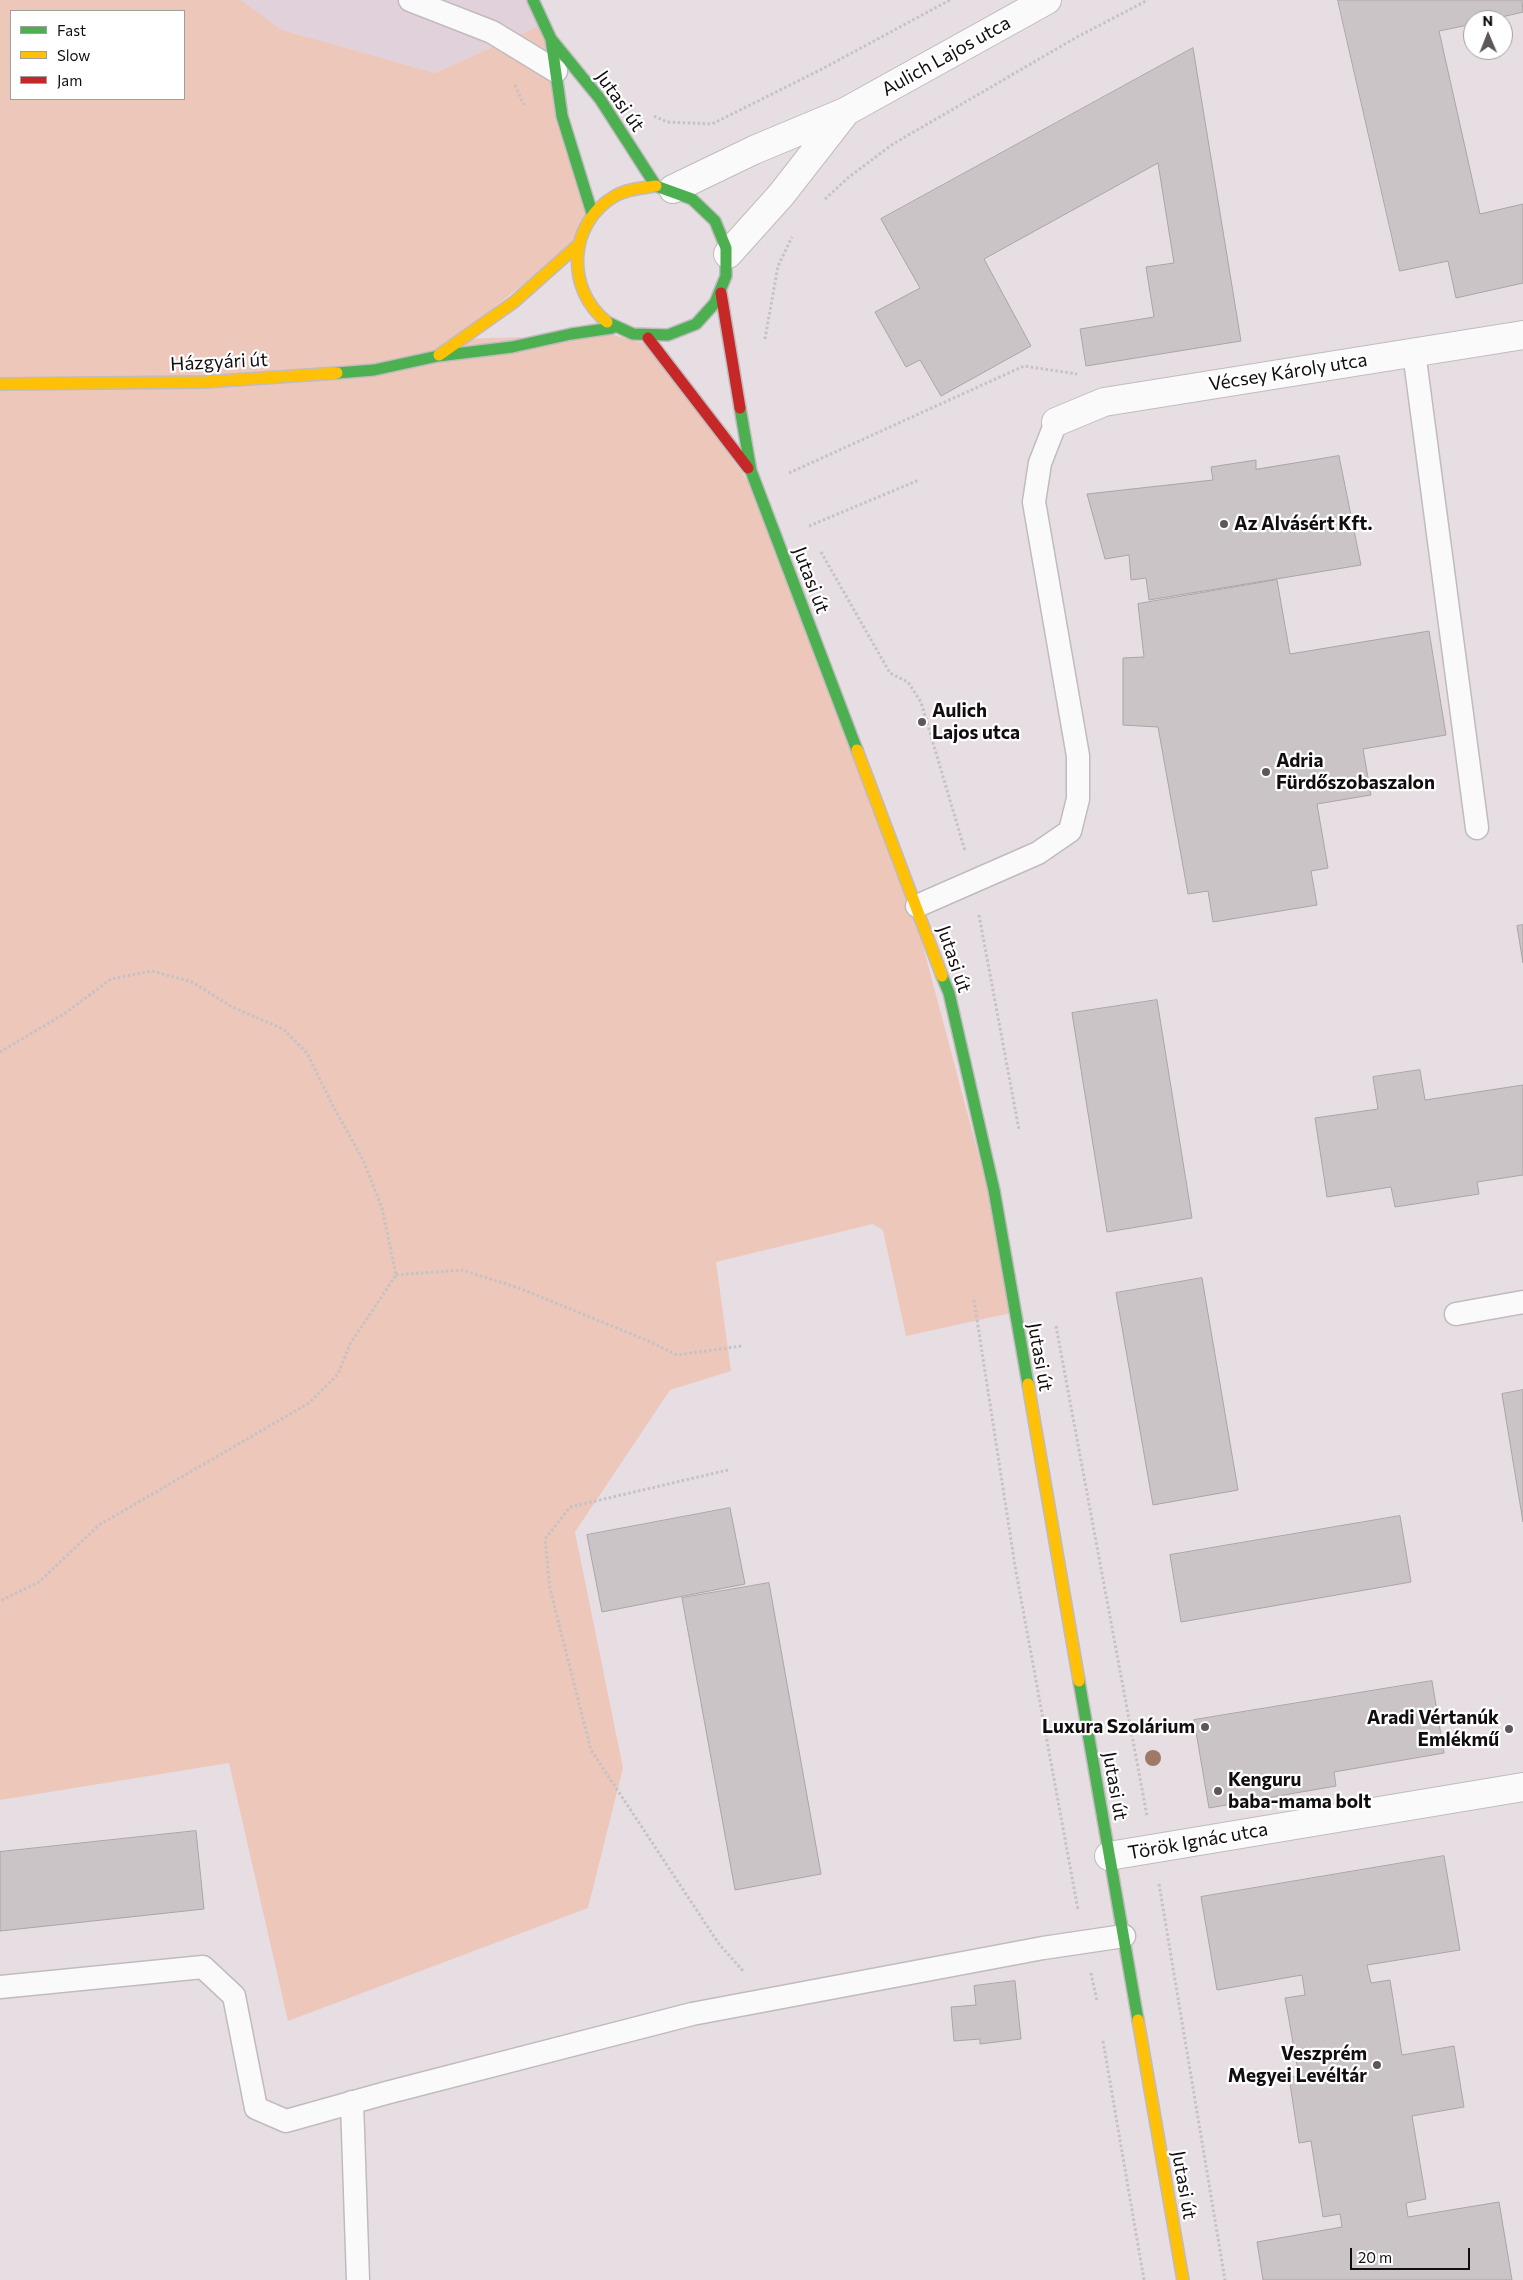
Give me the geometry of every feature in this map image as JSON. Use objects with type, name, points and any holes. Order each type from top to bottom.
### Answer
[{"type":"street","name":"Jutasi út","points":[[533,0],[551,39],[600,98],[665,188]]},
{"type":"street","name":"Aulich Lajos utca","points":[[665,188],[845,112],[1047,0]]},
{"type":"street","name":"Jutasi út","points":[[551,39],[562,116],[592,213]]},
{"type":"street","name":"Aulich Lajos utca","points":[[728,254],[781,195],[845,112]]},
{"type":"street","name":"Jutasi út","points":[[635,188],[665,188],[700,202],[710,213],[725,239],[728,254],[726,281],[709,312],[691,326],[671,335],[648,338],[612,328],[594,312],[585,298],[579,283],[576,267],[578,245],[592,213],[615,195],[635,188]]},
{"type":"street","name":"Házgyári út","points":[[438,356],[514,302],[578,245]]},
{"type":"street","name":"Jutasi út","points":[[721,293],[751,471],[949,993],[994,1190],[1183,2280]]},
{"type":"street","name":"Házgyári út","points":[[0,384],[205,382],[374,370],[438,356],[512,348],[571,334],[612,328]]},
{"type":"street","name":"Vécsey Károly utca","points":[[1056,422],[1104,402],[1523,335]]},
{"type":"street","name":"Jutasi út","points":[[648,338],[751,471]]},
{"type":"street","name":"Török Ignác utca","points":[[1110,1856],[1523,1787]]},
{"type":"lane","points":[[410,0],[492,32],[556,71]]},
{"type":"lane","points":[[1414,352],[1477,828]]},
{"type":"lane","points":[[917,906],[1038,853],[1070,831],[1078,799],[1078,756],[1034,502],[1040,463],[1056,422]]},
{"type":"lane","points":[[1456,1314],[1523,1302]]},
{"type":"lane","points":[[0,1987],[203,1967],[234,1996],[256,2108],[286,2121],[352,2102],[692,2014],[1124,1936]]},
{"type":"lane","points":[[352,2102],[358,2280]]},
{"type":"path","points":[[652,115],[667,122],[712,124],[822,69],[950,0]]},
{"type":"path","points":[[821,202],[849,177],[894,144],[1077,37],[1148,0]]},
{"type":"path","points":[[764,345],[778,266],[797,229]]},
{"type":"path","points":[[790,482],[787,474],[1024,366],[1086,375]]},
{"type":"path","points":[[808,526],[919,480]]},
{"type":"path","points":[[804,518],[812,535]]},
{"type":"path","points":[[817,544],[890,673],[908,682],[921,702],[974,881],[988,974],[1020,1134]]},
{"type":"path","points":[[0,1052],[64,1014],[111,979],[152,971],[192,982],[232,1008],[283,1029],[307,1053],[363,1160],[382,1208],[396,1275],[350,1344],[338,1374],[309,1402],[99,1525],[39,1582],[0,1601]]},
{"type":"path","points":[[396,1275],[462,1270],[519,1288],[646,1340],[677,1355],[742,1346]]},
{"type":"path","points":[[974,1300],[1015,1566],[1098,2011]]},
{"type":"path","points":[[1054,1318],[1153,1849],[1225,2280]]},
{"type":"path","points":[[728,1470],[570,1507],[545,1539],[550,1589],[591,1750],[719,1944],[768,2000]]},
{"type":"path","points":[[1103,2038],[1144,2280]]},
{"type":"shaded area","points":[[0,0],[241,0],[282,30],[435,73],[548,22],[587,214],[574,244],[454,339],[613,335],[647,344],[768,508],[886,807],[1020,1311],[906,1336],[883,1230],[873,1224],[716,1262],[731,1371],[670,1390],[575,1532],[623,1768],[588,1908],[288,2021],[229,1763],[0,1800]]},
{"type":"shaded area","points":[[241,0],[538,0],[548,22],[435,73],[282,30]]},
{"type":"building","points":[[1338,0],[1522,0],[1523,12],[1513,14],[1513,10],[1463,10],[1463,26],[1439,31],[1480,214],[1523,204],[1523,283],[1456,298],[1448,261],[1400,271]]},
{"type":"building","points":[[1193,48],[1241,341],[1086,366],[1080,329],[1154,317],[1146,267],[1174,263],[1158,163],[984,259],[1031,346],[941,396],[920,360],[906,367],[875,312],[920,288],[881,219]]},
{"type":"building","name":"Az Alvásért Kft.","points":[[1339,456],[1361,565],[1149,600],[1146,578],[1131,580],[1129,555],[1105,559],[1087,494],[1213,480],[1211,467],[1256,460],[1256,469]]},
{"type":"building","name":"Adria Fürdőszobaszalon","points":[[1277,580],[1290,654],[1429,631],[1446,735],[1363,749],[1371,795],[1317,804],[1328,868],[1311,871],[1317,905],[1213,922],[1208,891],[1188,894],[1158,727],[1123,725],[1123,658],[1144,657],[1138,604]]},
{"type":"building","points":[[1523,925],[1523,963],[1517,926]]},
{"type":"building","points":[[1157,1000],[1192,1218],[1107,1232],[1072,1013]]},
{"type":"building","points":[[1420,1070],[1425,1100],[1523,1085],[1523,1175],[1477,1182],[1479,1194],[1395,1207],[1391,1187],[1327,1197],[1315,1118],[1378,1109],[1373,1077]]},
{"type":"building","points":[[1202,1278],[1238,1490],[1153,1505],[1116,1293]]},
{"type":"building","points":[[1523,1390],[1523,1522],[1502,1394]]},
{"type":"building","points":[[730,1508],[745,1584],[602,1612],[587,1535]]},
{"type":"building","points":[[1400,1516],[1411,1582],[1181,1622],[1170,1555]]},
{"type":"building","points":[[769,1583],[821,1874],[735,1890],[682,1598]]},
{"type":"building","points":[[1432,1681],[1444,1753],[1334,1772],[1336,1786],[1209,1808],[1194,1720]]},
{"type":"building","points":[[196,1831],[204,1909],[0,1931],[0,1852]]},
{"type":"building","name":"Veszprém Megyei Levéltár","points":[[1444,1856],[1460,1950],[1367,1965],[1371,1983],[1390,1980],[1402,2055],[1454,2046],[1464,2107],[1412,2116],[1426,2199],[1406,2203],[1408,2217],[1499,2202],[1512,2280],[1263,2280],[1257,2242],[1342,2227],[1340,2214],[1323,2217],[1311,2141],[1299,2143],[1289,2077],[1299,2076],[1285,1998],[1305,1995],[1302,1975],[1217,1990],[1201,1897]]},
{"type":"building","points":[[1015,1981],[1021,2039],[980,2044],[980,2039],[954,2041],[951,2007],[976,2005],[974,1986]]},
{"type":"traffic: fast","points":[[533,0],[551,39],[600,99],[656,186],[692,199],[715,221],[726,248],[726,276],[715,303],[696,324],[668,335],[633,334],[607,322]]},
{"type":"traffic: fast","points":[[551,39],[562,116],[592,213]]},
{"type":"traffic: fast","points":[[337,373],[374,370],[438,356],[512,347],[571,334],[612,328]]},
{"type":"traffic: fast","points":[[740,408],[751,471],[857,750]]},
{"type":"traffic: fast","points":[[942,976],[949,993],[994,1190],[1028,1384]]},
{"type":"traffic: fast","points":[[1079,1681],[1138,2020]]},
{"type":"traffic: slow","points":[[607,322],[593,308],[584,292],[579,275],[578,257],[581,239],[588,222],[599,208],[615,196],[630,190],[656,186]]},
{"type":"traffic: slow","points":[[439,355],[514,302],[578,245]]},
{"type":"traffic: slow","points":[[0,384],[205,382],[337,373]]},
{"type":"traffic: slow","points":[[857,750],[942,976]]},
{"type":"traffic: slow","points":[[1028,1384],[1079,1681]]},
{"type":"traffic: slow","points":[[1138,2020],[1183,2280]]},
{"type":"traffic: jam","points":[[721,293],[740,408]]},
{"type":"traffic: jam","points":[[648,338],[748,468]]},
{"type":"place","name":"Az Alvásért Kft.","points":[[1224,524]]},
{"type":"place","name":"Aulich Lajos utca","points":[[922,722]]},
{"type":"place","name":"Adria Fürdőszobaszalon","points":[[1266,772]]},
{"type":"place","name":"Luxura Szolárium","points":[[1205,1727]]},
{"type":"place","name":"Aradi Vértanúk Emlékmű","points":[[1509,1729]]},
{"type":"place","name":"Kenguru baba-mama bolt","points":[[1218,1791]]},
{"type":"place","name":"Veszprém Megyei Levéltár","points":[[1377,2065]]}]
